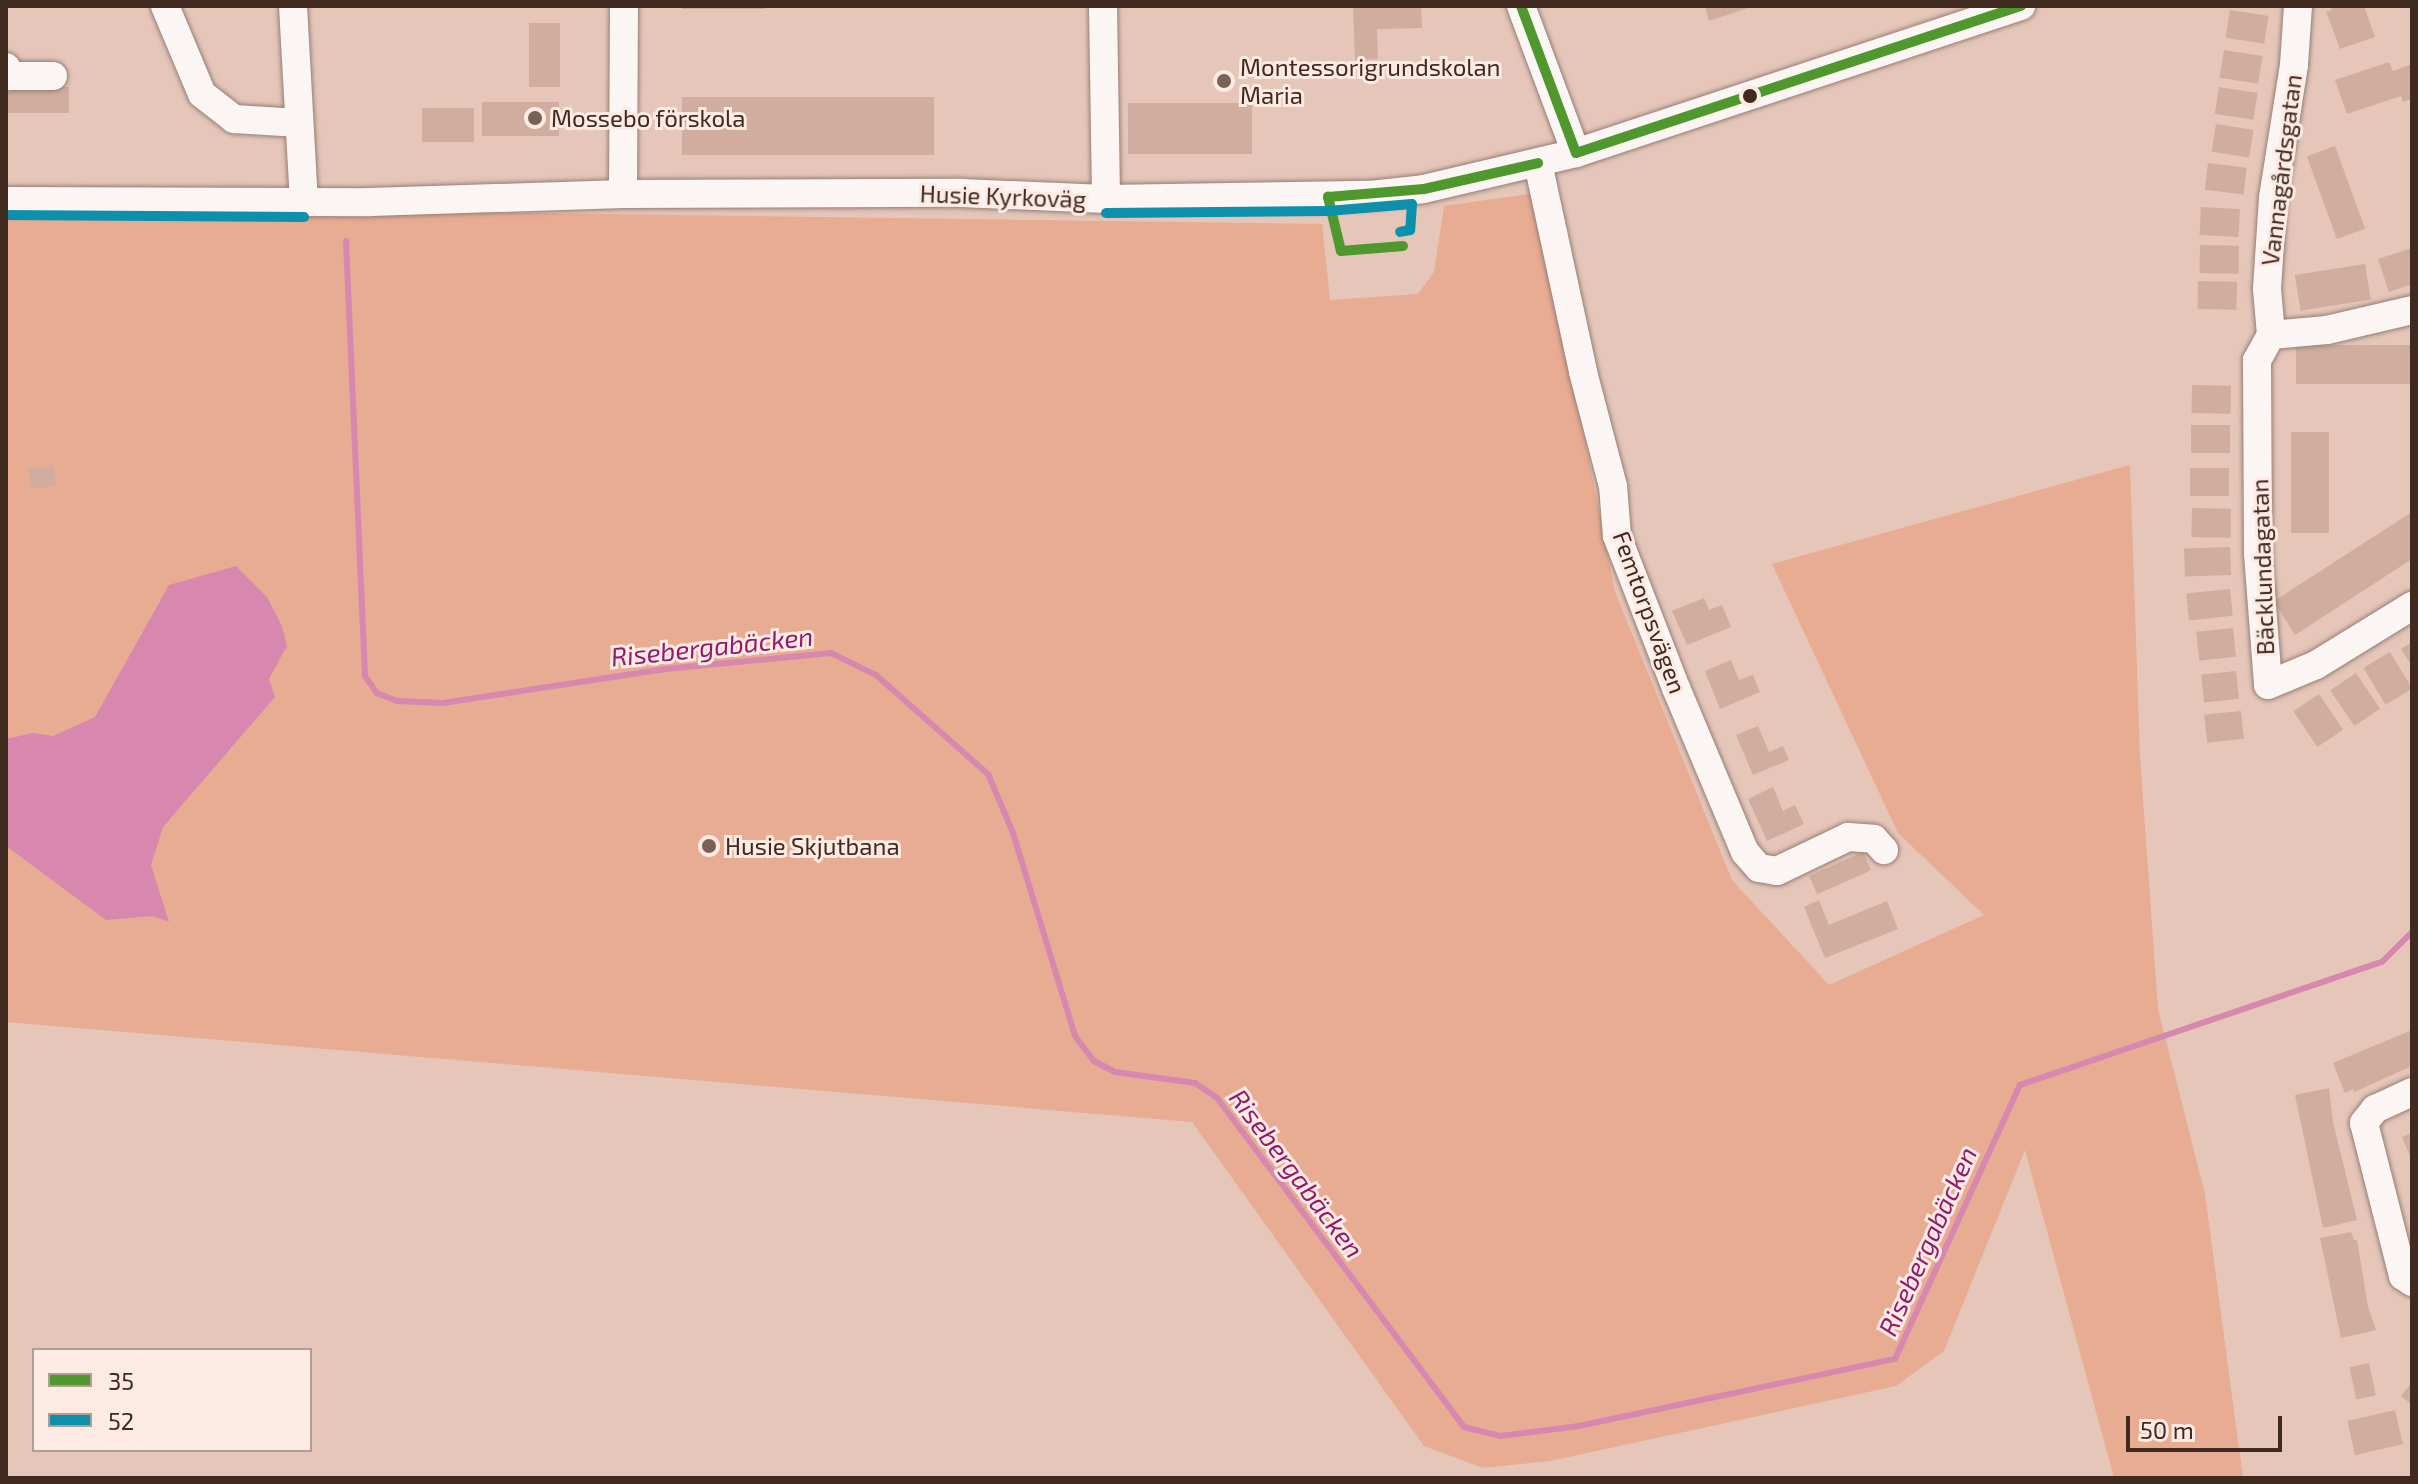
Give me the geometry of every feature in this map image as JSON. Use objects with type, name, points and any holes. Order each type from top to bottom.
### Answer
[{"type":"street","points":[[165,6],[202,94],[210,102],[234,119],[299,123]]},
{"type":"street","points":[[293,6],[304,203]]},
{"type":"street","points":[[623,194],[624,6]]},
{"type":"street","points":[[1103,6],[1106,199]]},
{"type":"street","points":[[1521,6],[1576,153]]},
{"type":"street","name":"Husie Kyrkoväg","points":[[6,201],[304,203],[623,194],[962,193],[1106,199],[1370,195],[1424,189],[1576,153],[2021,6]]},
{"type":"street","name":"Vannagårdsgatan","points":[[2271,335],[2267,289],[2273,198],[2294,65],[2298,6]]},
{"type":"street","points":[[6,67],[10,76],[53,76]]},
{"type":"street","name":"Femtorpsvägen","points":[[1538,163],[1583,372],[1613,486],[1617,536],[1745,852],[1759,868],[1777,871],[1848,837],[1874,839],[1884,850]]},
{"type":"street","points":[[2271,335],[2327,330],[2412,310]]},
{"type":"street","name":"Bäcklundagatan","points":[[2271,335],[2257,360],[2258,554],[2268,685],[2316,665],[2412,606]]},
{"type":"street","points":[[2412,1092],[2375,1109],[2364,1123],[2403,1276],[2412,1282]]},
{"type":"shaded area","points":[[1536,193],[1615,592],[1732,880],[1829,985],[1984,915],[1898,833],[1772,564],[2130,465],[2140,756],[2158,1009],[2205,1194],[2243,1478],[2114,1478],[2025,1150],[1944,1351],[1896,1386],[1550,1461],[1483,1468],[1424,1446],[1192,1122],[6,1022],[6,206],[1322,224],[1330,300],[1418,294],[1434,272],[1444,206]]},
{"type":"shaded area","points":[[236,566],[267,597],[282,626],[287,646],[269,679],[275,697],[163,827],[151,865],[169,922],[153,916],[106,920],[6,846],[6,739],[33,733],[53,736],[95,717],[169,585]]},
{"type":"building","points":[[682,6],[765,6],[765,9],[682,9]]},
{"type":"building","points":[[1353,6],[1421,6],[1422,28],[1377,29],[1378,59],[1355,60]]},
{"type":"building","points":[[1705,6],[1751,6],[1751,7],[1709,21]]},
{"type":"building","points":[[2330,6],[2364,6],[2375,37],[2340,49],[2326,11],[2332,10]]},
{"type":"building","points":[[2230,10],[2269,16],[2264,44],[2226,38]]},
{"type":"building","points":[[529,23],[560,23],[560,87],[529,87]]},
{"type":"building","points":[[2224,50],[2263,56],[2258,84],[2220,78]]},
{"type":"building","points":[[2389,62],[2393,71],[2412,64],[2412,99],[2403,102],[2401,96],[2347,114],[2335,80]]},
{"type":"building","points":[[6,87],[69,87],[69,113],[6,113]]},
{"type":"building","points":[[2219,87],[2258,93],[2253,120],[2215,114]]},
{"type":"building","points":[[682,97],[934,97],[934,155],[682,155]]},
{"type":"building","points":[[482,102],[559,102],[559,136],[482,136]]},
{"type":"building","points":[[1128,103],[1252,103],[1252,154],[1128,154]]},
{"type":"building","points":[[422,108],[474,108],[474,142],[422,142]]},
{"type":"building","points":[[2216,124],[2254,130],[2249,158],[2212,152]]},
{"type":"building","points":[[2335,146],[2365,229],[2337,239],[2307,156]]},
{"type":"building","points":[[2208,163],[2247,168],[2243,195],[2205,190]]},
{"type":"building","points":[[2201,207],[2240,209],[2238,237],[2200,235]]},
{"type":"building","points":[[2200,245],[2239,246],[2239,274],[2200,273]]},
{"type":"building","points":[[2412,248],[2412,284],[2389,292],[2378,259]]},
{"type":"building","points":[[2365,264],[2371,300],[2301,311],[2295,275]]},
{"type":"building","points":[[2198,281],[2237,282],[2237,310],[2198,309]]},
{"type":"building","points":[[2296,345],[2412,345],[2412,384],[2296,384]]},
{"type":"building","points":[[2192,385],[2231,386],[2231,414],[2192,413]]},
{"type":"building","points":[[2191,425],[2230,425],[2230,453],[2191,453]]},
{"type":"building","points":[[2291,432],[2329,432],[2329,533],[2291,533]]},
{"type":"building","points":[[54,466],[56,486],[30,489],[28,469]]},
{"type":"building","points":[[2190,468],[2229,468],[2229,496],[2190,496]]},
{"type":"building","points":[[2192,508],[2231,509],[2230,538],[2191,537]]},
{"type":"building","points":[[2412,512],[2412,559],[2295,635],[2274,601]]},
{"type":"building","points":[[2230,547],[2231,575],[2185,577],[2184,549]]},
{"type":"building","points":[[2230,589],[2233,616],[2189,620],[2186,594]]},
{"type":"building","points":[[1704,598],[1709,610],[1722,605],[1731,627],[1687,645],[1672,611]]},
{"type":"building","points":[[2233,628],[2236,657],[2199,661],[2196,632]]},
{"type":"building","points":[[2412,642],[2412,666],[2401,649]]},
{"type":"building","points":[[2390,652],[2412,689],[2386,705],[2363,668]]},
{"type":"building","points":[[1731,660],[1739,680],[1753,675],[1760,692],[1720,709],[1705,671]]},
{"type":"building","points":[[2236,671],[2239,699],[2204,703],[2201,675]]},
{"type":"building","points":[[2356,673],[2380,709],[2354,726],[2330,690]]},
{"type":"building","points":[[2319,694],[2343,730],[2317,747],[2293,711]]},
{"type":"building","points":[[2241,711],[2244,739],[2207,743],[2204,715]]},
{"type":"building","points":[[1758,726],[1769,752],[1783,746],[1789,760],[1753,775],[1736,735]]},
{"type":"building","points":[[1773,787],[1783,811],[1795,805],[1804,824],[1767,841],[1748,799]]},
{"type":"building","points":[[1863,852],[1871,870],[1817,894],[1809,876]]},
{"type":"building","points":[[1819,900],[1829,925],[1887,901],[1898,929],[1825,958],[1804,907]]},
{"type":"building","points":[[2412,1030],[2412,1066],[2354,1092],[2353,1089],[2345,1093],[2333,1063]]},
{"type":"building","points":[[2329,1088],[2333,1122],[2357,1220],[2323,1228],[2295,1095]]},
{"type":"building","points":[[2412,1133],[2412,1161],[2402,1137]]},
{"type":"building","points":[[2351,1232],[2357,1240],[2368,1307],[2376,1330],[2341,1338],[2320,1238]]},
{"type":"building","points":[[2369,1363],[2376,1395],[2356,1399],[2349,1367]]},
{"type":"building","points":[[2412,1382],[2412,1405],[2401,1396]]},
{"type":"building","points":[[2395,1410],[2403,1444],[2355,1455],[2347,1421]]},
{"type":"waterway","name":"Risebergabäcken","points":[[346,241],[365,676],[377,693],[397,701],[443,703],[665,669],[831,653],[876,675],[988,774],[1013,833],[1075,1036],[1094,1061],[1115,1072],[1195,1083],[1217,1098],[1464,1427],[1500,1436],[1579,1426],[1895,1359],[2020,1085],[2382,962],[2412,932]]},
{"type":"transit line","name":"35","points":[[1521,6],[1576,153]]},
{"type":"transit line","name":"35","points":[[1576,153],[2021,6]]},
{"type":"transit line","name":"35","points":[[1403,246],[1341,251],[1328,197],[1424,189],[1538,163]]},
{"type":"transit line","name":"52","points":[[1106,213],[1328,211],[1412,204],[1410,230],[1400,232]]},
{"type":"transit line","name":"52","points":[[6,215],[304,217]]},
{"type":"place","name":"Montessorigrundskolan Maria","points":[[1224,81]]},
{"type":"place","name":"Mossebo förskola","points":[[535,118]]},
{"type":"place","name":"Husie Skjutbana","points":[[709,846]]}]
